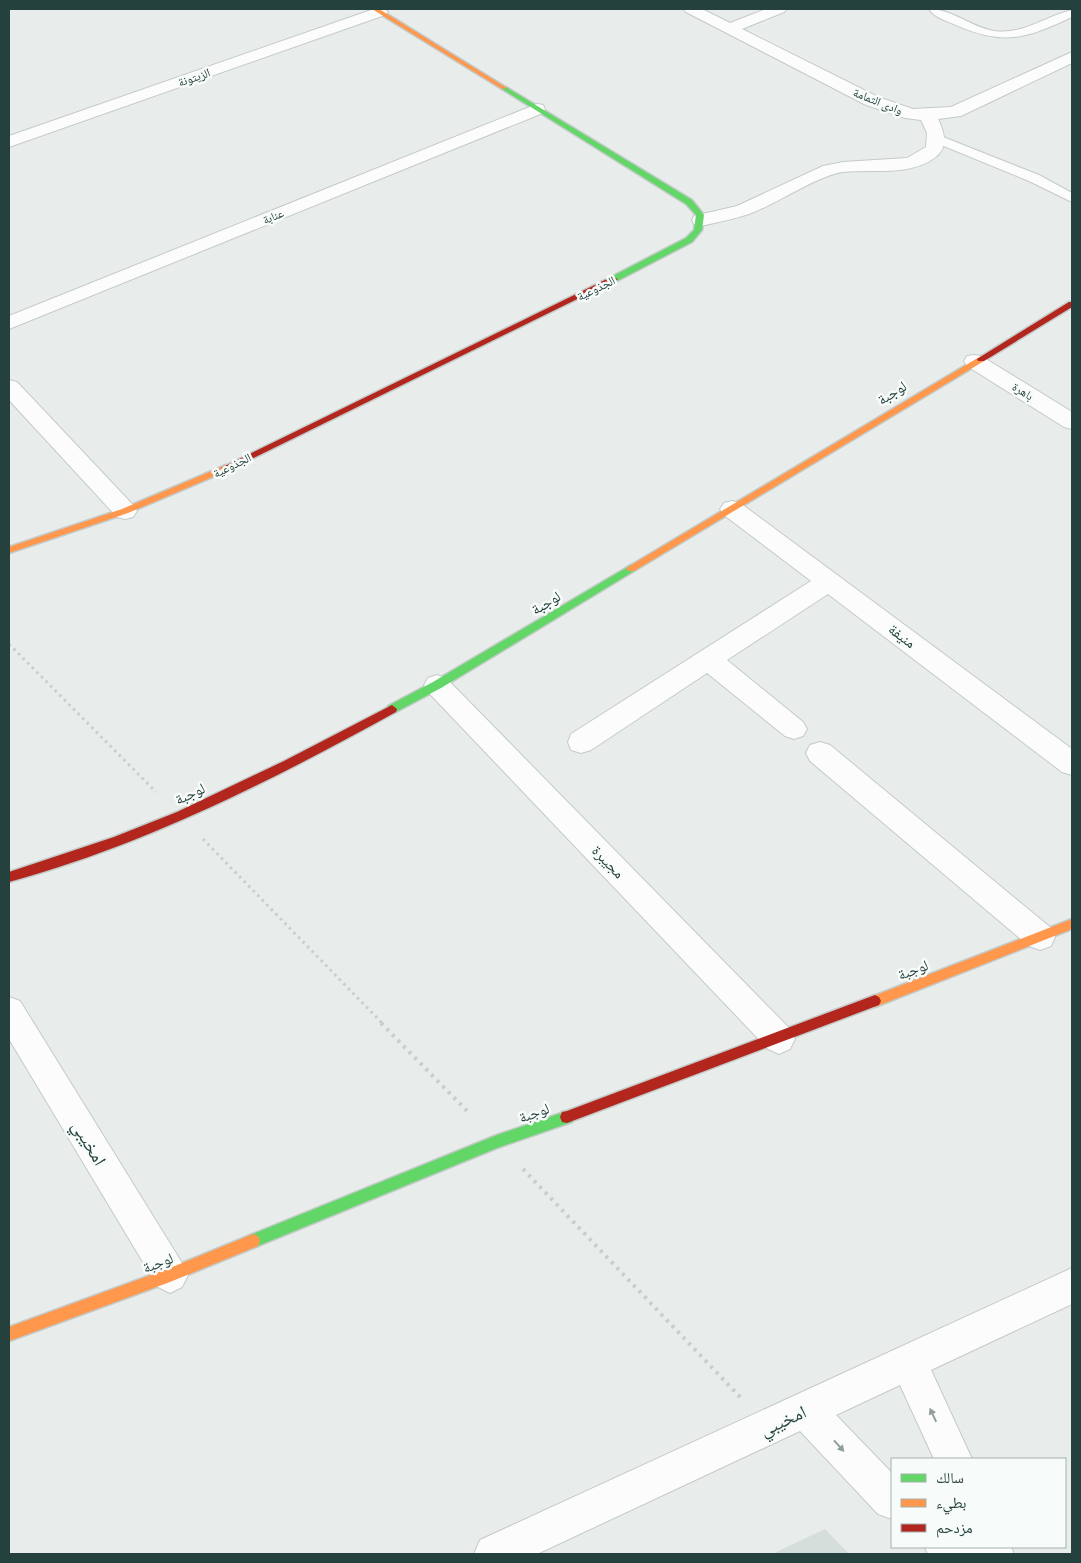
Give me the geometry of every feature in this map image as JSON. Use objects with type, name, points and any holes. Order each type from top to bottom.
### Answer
[{"type":"street","name":"وادى الثمامة","points":[[691,9],[878,103],[896,110],[927,115],[961,110],[1072,57]]},
{"type":"street","points":[[730,28],[779,9]]},
{"type":"street","points":[[377,10],[689,202],[696,208],[701,220],[743,210],[829,170],[843,167],[909,163],[919,160],[932,153],[937,146],[937,132],[927,115]]},
{"type":"street","name":"الزيتونة","points":[[9,142],[377,10]]},
{"type":"street","name":"عنابة","points":[[9,322],[537,109]]},
{"type":"street","name":"الجذوعية","points":[[9,550],[125,511],[207,478],[681,246],[692,239],[699,231],[701,220]]},
{"type":"street","name":"لوجبة","points":[[9,877],[60,861],[180,816],[317,750],[437,686],[974,361],[1072,304]]},
{"type":"street","name":"باهرة","points":[[974,361],[1072,422]]},
{"type":"street","points":[[9,387],[125,511]]},
{"type":"street","name":"منيفة","points":[[732,509],[1072,764]]},
{"type":"street","points":[[581,742],[828,581]]},
{"type":"street","points":[[708,659],[794,729]]},
{"type":"street","name":"مجيبرة","points":[[437,686],[779,1039]]},
{"type":"street","points":[[820,753],[1040,937]]},
{"type":"street","name":"لوجبة","points":[[9,1334],[170,1275],[497,1142],[779,1039],[1072,924]]},
{"type":"street","name":"امخيبي","points":[[9,1010],[170,1275]]},
{"type":"street","name":"امخيبي","points":[[494,1554],[770,1428],[1072,1286]]},
{"type":"street","points":[[908,1362],[953,1458]]},
{"type":"street","points":[[806,1410],[857,1466],[891,1499]]},
{"type":"lane","points":[[934,9],[976,30],[1006,36],[1025,34],[1072,13]]},
{"type":"lane","points":[[938,139],[1034,178],[1072,198]]},
{"type":"path","points":[[9,644],[180,816],[497,1142],[770,1428]]},
{"type":"shaded area","points":[[825,1529],[849,1554],[772,1554]]},
{"type":"traffic: fast","points":[[504,88],[689,202],[700,215],[698,230],[689,240],[614,279]]},
{"type":"traffic: fast","points":[[392,709],[437,685],[631,569]]},
{"type":"traffic: fast","points":[[253,1241],[497,1142],[567,1117]]},
{"type":"traffic: slow","points":[[375,9],[504,88]]},
{"type":"traffic: slow","points":[[631,569],[981,359]]},
{"type":"traffic: slow","points":[[9,550],[125,511],[226,468]]},
{"type":"traffic: slow","points":[[875,1001],[1072,924]]},
{"type":"traffic: slow","points":[[9,1334],[170,1275],[253,1241]]},
{"type":"traffic: jam","points":[[226,468],[614,279]]},
{"type":"traffic: jam","points":[[981,359],[1072,304]]},
{"type":"traffic: jam","points":[[9,877],[118,841],[181,815],[288,764],[392,709]]},
{"type":"traffic: jam","points":[[567,1117],[875,1001]]}]
